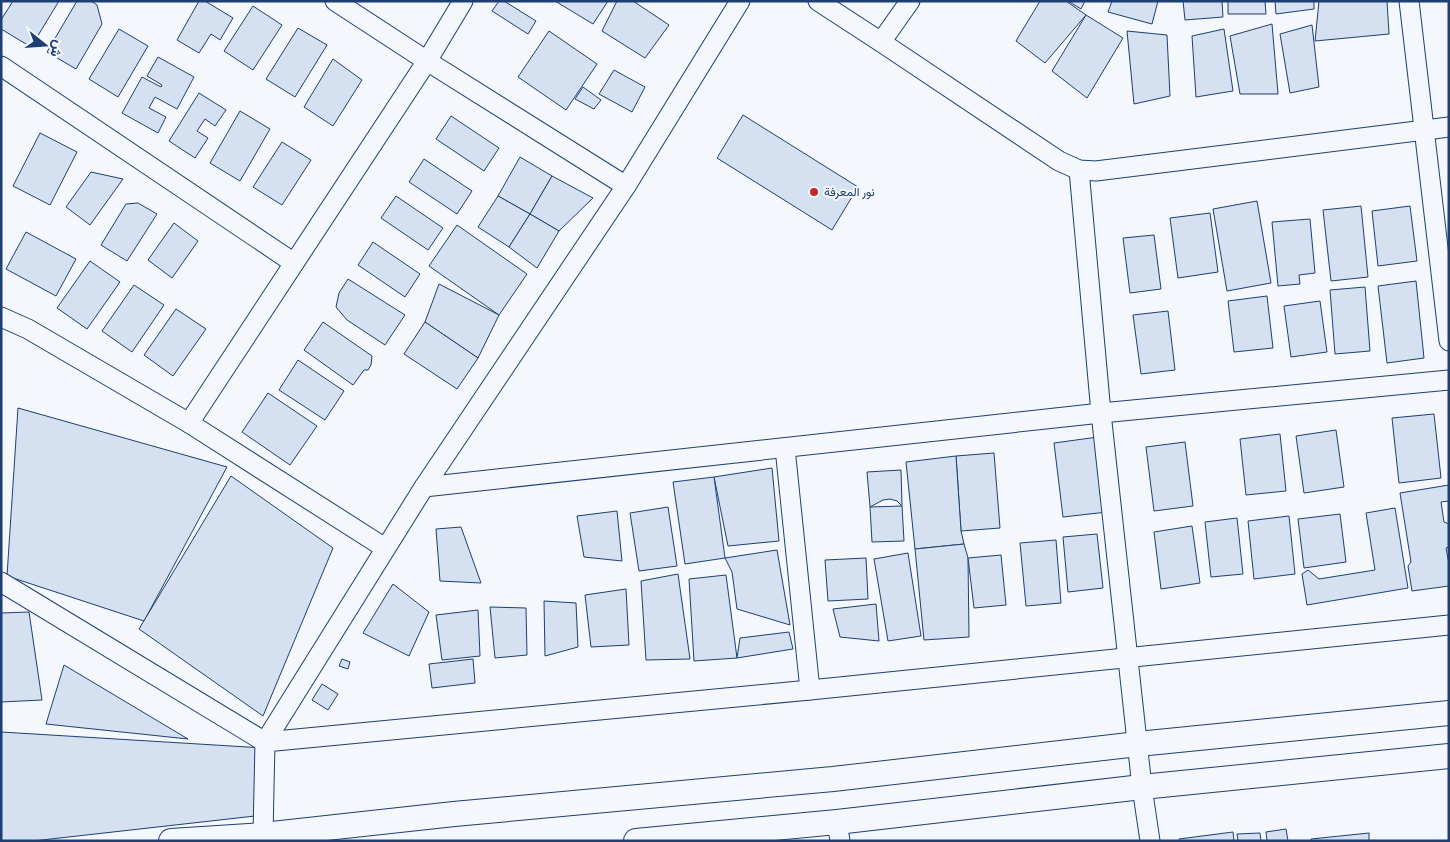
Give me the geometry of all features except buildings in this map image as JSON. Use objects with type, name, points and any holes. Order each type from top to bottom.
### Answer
[{"type":"main road","points":[[171,841],[263,834],[833,778],[1449,712]]},
{"type":"main road","points":[[636,841],[838,831],[1142,787],[1449,756]]},
{"type":"street","points":[[335,1],[626,186]]},
{"type":"street","points":[[189,423],[427,61],[463,1]]},
{"type":"street","points":[[263,834],[265,742],[424,487],[626,186],[740,1]]},
{"type":"street","points":[[818,1],[1059,162],[1079,170],[1096,171],[1449,127]]},
{"type":"street","points":[[881,42],[910,1]]},
{"type":"street","points":[[1409,1],[1449,341]]},
{"type":"street","points":[[1,66],[294,263]]},
{"type":"street","points":[[1079,170],[1101,414],[1142,787],[1150,841]]},
{"type":"street","points":[[1,317],[28,329],[189,423],[385,548]]},
{"type":"street","points":[[424,487],[1101,414],[1449,380]]},
{"type":"street","points":[[785,448],[810,690]]},
{"type":"street","points":[[1,582],[265,742],[810,690],[1128,656],[1449,625]]},
{"type":"place","name":"نور المعرفة","points":[[814,192]]}]
